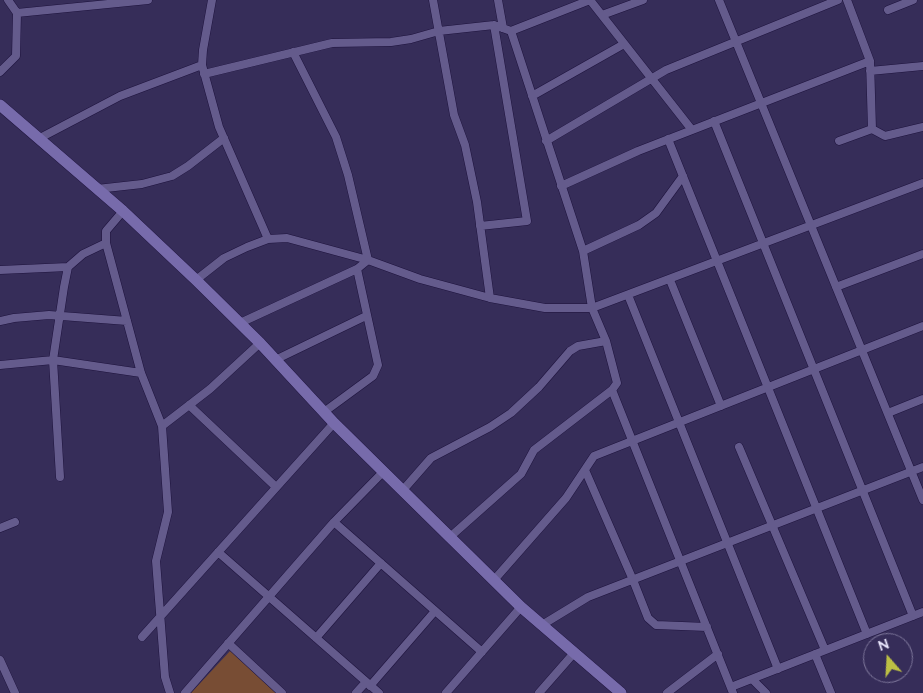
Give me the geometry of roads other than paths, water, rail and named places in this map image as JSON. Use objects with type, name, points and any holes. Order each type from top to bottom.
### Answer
[{"type":"main road","points":[[0,105],[123,211],[196,280],[260,343],[334,423],[521,607],[619,693]]},
{"type":"street","points":[[0,72],[16,56],[17,13],[8,0]]},
{"type":"street","points":[[17,13],[148,0]]},
{"type":"street","points":[[212,0],[203,50],[202,65],[204,74],[218,127],[268,239]]},
{"type":"street","points":[[433,0],[454,115],[465,145],[478,202],[490,298]]},
{"type":"street","points":[[498,0],[503,28]]},
{"type":"street","points":[[204,74],[332,43],[359,44],[412,39],[439,31],[494,25],[511,31],[590,0],[692,130]]},
{"type":"street","points":[[602,15],[643,0]]},
{"type":"street","points":[[719,0],[923,500]]},
{"type":"street","points":[[546,141],[666,70],[838,0]]},
{"type":"street","points":[[847,0],[870,61],[872,129]]},
{"type":"street","points":[[888,10],[913,0]]},
{"type":"street","points":[[480,226],[527,221],[494,25]]},
{"type":"street","points":[[450,537],[521,474],[534,450],[612,390],[617,383],[606,341],[592,308],[583,251],[511,31]]},
{"type":"street","points":[[532,96],[624,44]]},
{"type":"street","points":[[294,52],[336,137],[348,175],[368,260]]},
{"type":"street","points":[[561,186],[668,139],[870,61]]},
{"type":"street","points":[[40,138],[120,96],[202,65]]},
{"type":"street","points":[[870,71],[923,66]]},
{"type":"street","points":[[714,121],[861,491],[913,616]]},
{"type":"street","points":[[839,141],[872,129],[885,136],[923,127]]},
{"type":"street","points":[[97,189],[142,184],[172,176],[224,138]]},
{"type":"street","points":[[668,139],[867,633]]},
{"type":"street","points":[[583,251],[639,225],[656,213],[682,176]]},
{"type":"street","points":[[196,280],[224,258],[268,239],[287,238],[368,260],[420,278],[490,298],[545,308],[592,308],[923,183]]},
{"type":"street","points":[[123,211],[106,231],[106,243],[141,373],[162,426],[168,512],[156,561],[165,677],[170,693]]},
{"type":"street","points":[[60,477],[53,360],[68,268],[83,254],[106,243]]},
{"type":"street","points":[[836,287],[923,254]]},
{"type":"street","points":[[240,323],[357,269],[368,260]]},
{"type":"street","points":[[0,270],[68,268]]},
{"type":"street","points":[[324,412],[373,376],[378,364],[357,269]]},
{"type":"street","points":[[670,280],[721,406]]},
{"type":"street","points":[[628,295],[778,669]]},
{"type":"street","points":[[0,321],[14,318],[59,316],[127,321]]},
{"type":"street","points":[[275,360],[366,316]]},
{"type":"street","points":[[494,580],[553,514],[594,456],[923,326]]},
{"type":"street","points":[[403,490],[431,458],[511,413],[538,387],[570,351],[578,346],[606,341]]},
{"type":"street","points":[[162,426],[210,388],[260,343]]},
{"type":"street","points":[[0,365],[53,360],[141,373]]},
{"type":"street","points":[[612,390],[732,690],[752,679],[863,636]]},
{"type":"street","points":[[888,414],[923,399]]},
{"type":"street","points":[[189,405],[276,488]]},
{"type":"street","points":[[142,637],[334,423]]},
{"type":"street","points":[[739,447],[825,650]]},
{"type":"street","points":[[542,625],[588,597],[923,467]]},
{"type":"street","points":[[585,470],[648,618],[656,625],[707,627]]},
{"type":"street","points":[[185,693],[334,522],[383,472]]},
{"type":"street","points":[[0,528],[15,522]]},
{"type":"street","points":[[334,522],[482,652]]},
{"type":"street","points":[[218,552],[379,693]]},
{"type":"street","points":[[316,638],[381,563]]},
{"type":"street","points":[[446,693],[521,607]]},
{"type":"street","points":[[356,693],[368,684],[435,611]]},
{"type":"street","points":[[870,633],[923,612]]},
{"type":"street","points":[[228,643],[282,693]]},
{"type":"street","points":[[540,693],[574,653]]},
{"type":"street","points":[[667,693],[718,654]]},
{"type":"street","points":[[816,654],[831,693]]},
{"type":"street","points":[[0,660],[15,693]]},
{"type":"street","points":[[752,679],[766,693]]}]
